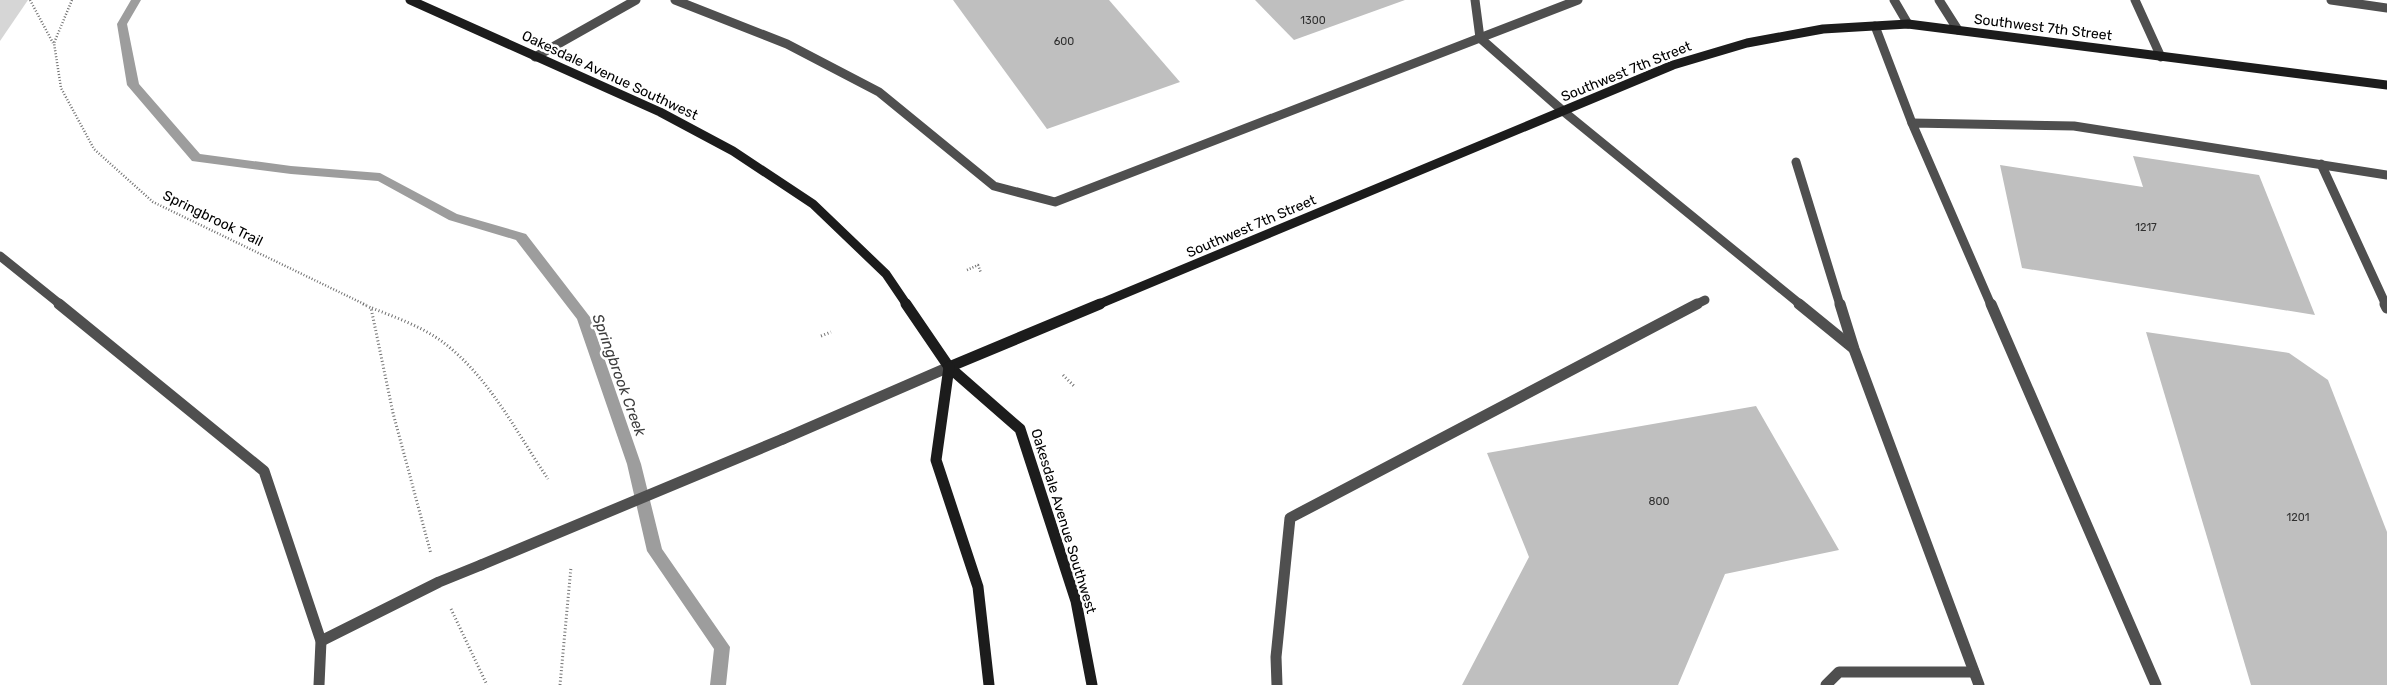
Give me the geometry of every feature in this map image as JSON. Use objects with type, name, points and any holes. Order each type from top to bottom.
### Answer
[{"type":"street","name":"Oakesdale Avenue Southwest","points":[[410,0],[535,58],[660,112],[733,151],[813,204],[886,274],[949,367],[1020,429],[1076,601],[1092,685]]},
{"type":"street","points":[[535,58],[636,0]]},
{"type":"street","points":[[675,0],[786,44],[879,92],[994,186],[1055,202],[1578,0]]},
{"type":"street","points":[[1475,0],[1480,38],[1563,111],[1854,349]]},
{"type":"street","points":[[1894,0],[1908,24]]},
{"type":"street","points":[[1939,0],[1958,30]]},
{"type":"street","points":[[2135,0],[2161,56]]},
{"type":"street","points":[[2331,0],[2387,8]]},
{"type":"street","name":"Southwest 7th Street","points":[[949,367],[1673,65],[1747,43],[1823,28],[1908,24],[2387,85]]},
{"type":"street","points":[[1875,26],[1912,124],[2156,685]]},
{"type":"street","points":[[1912,124],[2074,126],[2387,174]]},
{"type":"street","points":[[1796,162],[1854,349],[1979,685]]},
{"type":"street","points":[[2321,164],[2387,308]]},
{"type":"street","points":[[0,256],[264,471],[321,641],[319,685]]},
{"type":"street","points":[[1277,685],[1276,657],[1290,518],[1705,300]]},
{"type":"street","points":[[321,641],[439,582],[783,439],[949,367]]},
{"type":"street","points":[[949,367],[936,460],[978,587],[989,685]]},
{"type":"street","points":[[1826,685],[1839,672],[1974,672]]},
{"type":"path","points":[[30,0],[54,44]]},
{"type":"path","points":[[54,44],[72,0]]},
{"type":"path","name":"Springbrook Trail","points":[[54,44],[61,88],[94,149],[153,202],[371,308],[409,323],[452,350],[490,394],[548,479]]},
{"type":"path","points":[[967,270],[978,265],[981,274]]},
{"type":"path","points":[[371,308],[393,413],[439,582],[487,685]]},
{"type":"path","points":[[821,336],[831,332]]},
{"type":"path","points":[[1062,375],[1074,386]]},
{"type":"path","points":[[560,685],[571,567]]},
{"type":"shaded area","points":[[0,0],[28,0],[0,41]]},
{"type":"building","points":[[953,0],[1109,0],[1180,82],[1047,129]]},
{"type":"building","points":[[1255,0],[1405,0],[1294,40]]},
{"type":"building","points":[[2133,156],[2259,175],[2315,315],[2022,268],[2000,165],[2143,187]]},
{"type":"building","points":[[2146,332],[2289,353],[2328,380],[2387,532],[2387,685],[2251,685]]},
{"type":"building","points":[[1756,406],[1839,550],[1725,574],[1678,685],[1462,685],[1529,557],[1487,453]]},
{"type":"waterway","name":"Springbrook Creek","points":[[136,0],[122,24],[133,85],[196,158],[291,170],[380,177],[453,217],[521,237],[583,317],[634,464],[655,551],[722,647],[718,685]]}]
